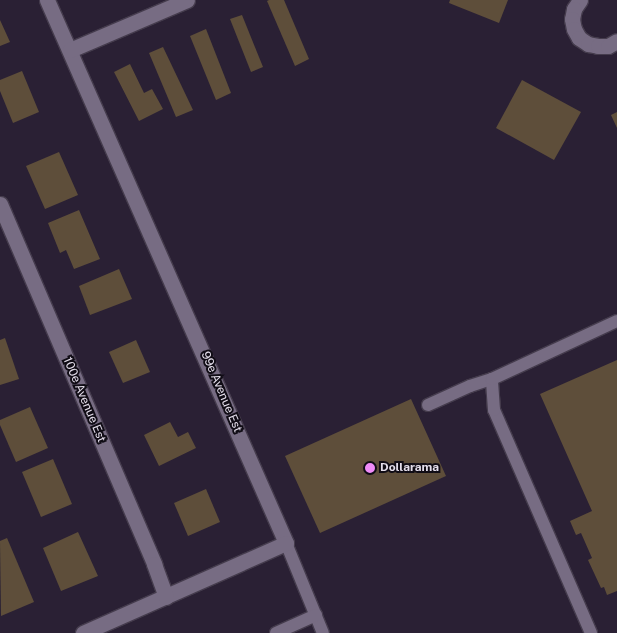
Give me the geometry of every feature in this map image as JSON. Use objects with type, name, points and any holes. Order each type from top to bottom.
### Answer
[{"type":"street","name":"99e Avenue Est","points":[[47,0],[286,543]]},
{"type":"street","points":[[70,50],[187,0]]},
{"type":"street","points":[[580,0],[574,9],[572,19],[574,29],[580,38],[588,44],[598,46],[608,46],[617,41]]},
{"type":"street","name":"100e Avenue Est","points":[[0,204],[154,564],[166,597]]},
{"type":"street","points":[[91,631],[286,543]]},
{"type":"lane","points":[[428,405],[470,386],[492,379],[617,321]]},
{"type":"lane","points":[[492,379],[494,410],[591,633]]},
{"type":"lane","points":[[286,543],[323,633]]},
{"type":"lane","points":[[276,633],[316,615]]},
{"type":"building","points":[[284,0],[309,59],[295,66],[267,1]]},
{"type":"building","points":[[450,0],[508,0],[499,23],[449,3]]},
{"type":"building","points":[[242,15],[263,67],[251,72],[230,19]]},
{"type":"building","points":[[0,20],[10,42],[0,46]]},
{"type":"building","points":[[206,29],[231,93],[216,100],[190,36]]},
{"type":"building","points":[[163,47],[193,110],[176,117],[149,53]]},
{"type":"building","points":[[130,64],[144,93],[152,89],[163,109],[139,121],[114,72]]},
{"type":"building","points":[[22,71],[39,112],[13,123],[0,91],[0,80]]},
{"type":"building","points":[[522,80],[581,112],[554,160],[496,128]]},
{"type":"building","points":[[617,112],[617,128],[611,115]]},
{"type":"building","points":[[59,152],[78,195],[45,209],[26,166]]},
{"type":"building","points":[[79,210],[100,259],[74,269],[66,250],[60,253],[48,223]]},
{"type":"building","points":[[119,269],[132,299],[90,315],[79,286]]},
{"type":"building","points":[[5,338],[19,379],[0,385],[0,340]]},
{"type":"building","points":[[136,340],[150,372],[123,383],[109,352]]},
{"type":"building","points":[[617,360],[617,591],[607,595],[604,587],[601,588],[588,560],[592,558],[581,533],[576,535],[570,521],[592,511],[540,394]]},
{"type":"building","points":[[411,399],[446,476],[320,533],[285,456]]},
{"type":"building","points":[[30,407],[48,448],[16,462],[0,425],[0,420]]},
{"type":"building","points":[[170,422],[178,437],[188,432],[196,448],[159,466],[144,435]]},
{"type":"building","points":[[53,459],[72,504],[41,517],[22,472]]},
{"type":"building","points":[[206,489],[220,522],[188,536],[174,503]]},
{"type":"building","points":[[78,532],[98,576],[61,591],[43,548]]},
{"type":"building","points":[[7,538],[34,602],[1,616],[0,541]]},
{"type":"place","name":"Dollarama","points":[[370,468]]}]
